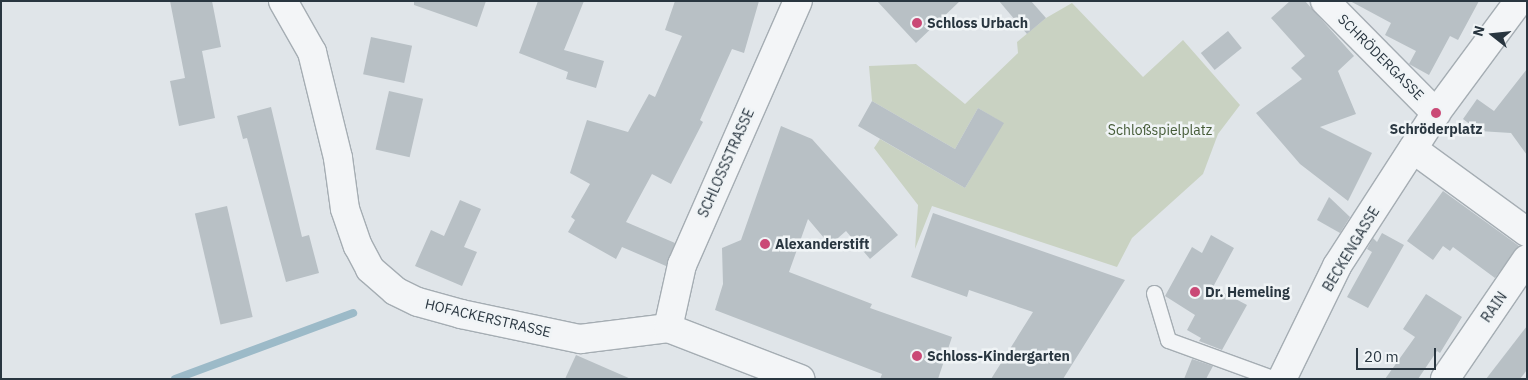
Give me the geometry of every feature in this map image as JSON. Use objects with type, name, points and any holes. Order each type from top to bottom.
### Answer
[{"type":"street","name":"HOFACKERSTRASSE","points":[[284,1],[312,52],[338,158],[345,209],[358,246],[370,268],[395,291],[418,302],[461,314],[580,339],[668,328],[800,379]]},
{"type":"street","name":"SCHLOSSSTRASSE","points":[[668,328],[682,265],[798,1]]},
{"type":"street","name":"SCHRÖDERGASSE","points":[[1325,1],[1436,113]]},
{"type":"street","name":"BECKENGASSE","points":[[1282,379],[1337,266],[1436,113],[1520,1]]},
{"type":"street","points":[[1413,149],[1527,232]]},
{"type":"street","name":"RAIN","points":[[1445,379],[1527,259]]},
{"type":"lane","points":[[1154,293],[1168,340],[1275,379]]},
{"type":"green space","name":"Schloßspielplatz","points":[[1072,3],[1143,77],[1183,40],[1240,105],[1218,134],[1203,174],[1132,238],[1117,267],[932,206],[915,249],[918,205],[874,148],[880,139],[965,188],[1003,123],[978,108],[955,149],[872,101],[869,66],[916,64],[965,104],[1018,53],[1017,42],[1046,18]]},
{"type":"building","points":[[170,1],[212,1],[221,47],[202,51],[215,118],[179,126],[170,81],[185,78]]},
{"type":"building","points":[[414,1],[486,1],[477,27],[414,5]]},
{"type":"building","points":[[538,1],[584,1],[564,50],[604,61],[596,88],[566,79],[568,72],[519,53]]},
{"type":"building","points":[[675,1],[759,1],[744,53],[732,49],[700,120],[703,122],[671,184],[652,174],[626,222],[675,243],[666,266],[622,247],[616,259],[568,232],[575,220],[571,217],[590,184],[570,173],[587,120],[628,132],[649,94],[655,97],[682,36],[665,30]]},
{"type":"building","name":"Schloss Urbach","points":[[877,1],[960,1],[916,43]]},
{"type":"building","name":"Schloss Urbach","points":[[999,1],[1031,1],[1046,18],[1027,34]]},
{"type":"building","points":[[1290,1],[1305,1],[1354,56],[1338,71],[1356,114],[1320,127],[1372,153],[1348,201],[1300,164],[1256,113],[1302,79],[1291,68],[1305,56],[1271,18]]},
{"type":"building","points":[[1350,1],[1479,1],[1458,40],[1450,36],[1429,75],[1409,64],[1416,51],[1385,35],[1391,23]]},
{"type":"building","points":[[1228,31],[1242,48],[1215,70],[1201,53]]},
{"type":"building","points":[[371,37],[412,46],[404,83],[363,74]]},
{"type":"building","points":[[1527,69],[1527,155],[1511,133],[1479,131],[1463,119],[1477,99],[1494,111]]},
{"type":"building","points":[[389,91],[423,99],[410,157],[376,149]]},
{"type":"building","points":[[872,101],[955,149],[978,108],[1004,123],[965,188],[858,126]]},
{"type":"building","points":[[271,107],[302,237],[309,235],[319,273],[286,282],[247,138],[243,139],[237,116]]},
{"type":"building","name":"Alexanderstift","points":[[781,126],[812,139],[898,235],[870,259],[846,231],[830,245],[808,219],[789,272],[872,304],[870,308],[952,337],[938,379],[880,379],[882,374],[715,310],[723,284],[722,248],[741,240]]},
{"type":"building","points":[[1443,191],[1519,246],[1495,278],[1453,247],[1450,251],[1443,246],[1433,260],[1407,241]]},
{"type":"building","points":[[1329,197],[1350,217],[1340,233],[1317,220]]},
{"type":"building","points":[[460,200],[481,209],[464,247],[477,252],[462,286],[415,266],[431,230],[444,236]]},
{"type":"building","points":[[227,206],[253,317],[220,325],[195,213]]},
{"type":"building","points":[[933,213],[1125,280],[1063,379],[991,379],[1033,312],[969,290],[967,297],[911,277]]},
{"type":"building","points":[[1382,233],[1404,245],[1368,308],[1347,297],[1372,252],[1367,249],[1373,238],[1377,242]]},
{"type":"building","name":"Dr. Hemeling","points":[[1211,235],[1234,248],[1213,287],[1247,305],[1222,350],[1199,341],[1201,338],[1187,330],[1195,315],[1165,296],[1192,247],[1202,253]]},
{"type":"building","points":[[1426,294],[1462,317],[1440,353],[1437,351],[1418,379],[1385,379],[1415,337],[1403,329]]},
{"type":"building","points":[[1527,326],[1527,370],[1520,379],[1486,379]]},
{"type":"building","points":[[576,355],[631,379],[565,379]]},
{"type":"building","points":[[1192,359],[1213,366],[1206,379],[1184,379]]},
{"type":"waterway","points":[[175,379],[353,313]]},
{"type":"place","name":"Schloss Urbach","points":[[917,23]]},
{"type":"place","name":"Schröderplatz","points":[[1436,113]]},
{"type":"place","name":"Alexanderstift","points":[[765,244]]},
{"type":"place","name":"Dr. Hemeling","points":[[1195,292]]},
{"type":"place","name":"Schloss-Kindergarten","points":[[917,356]]}]
